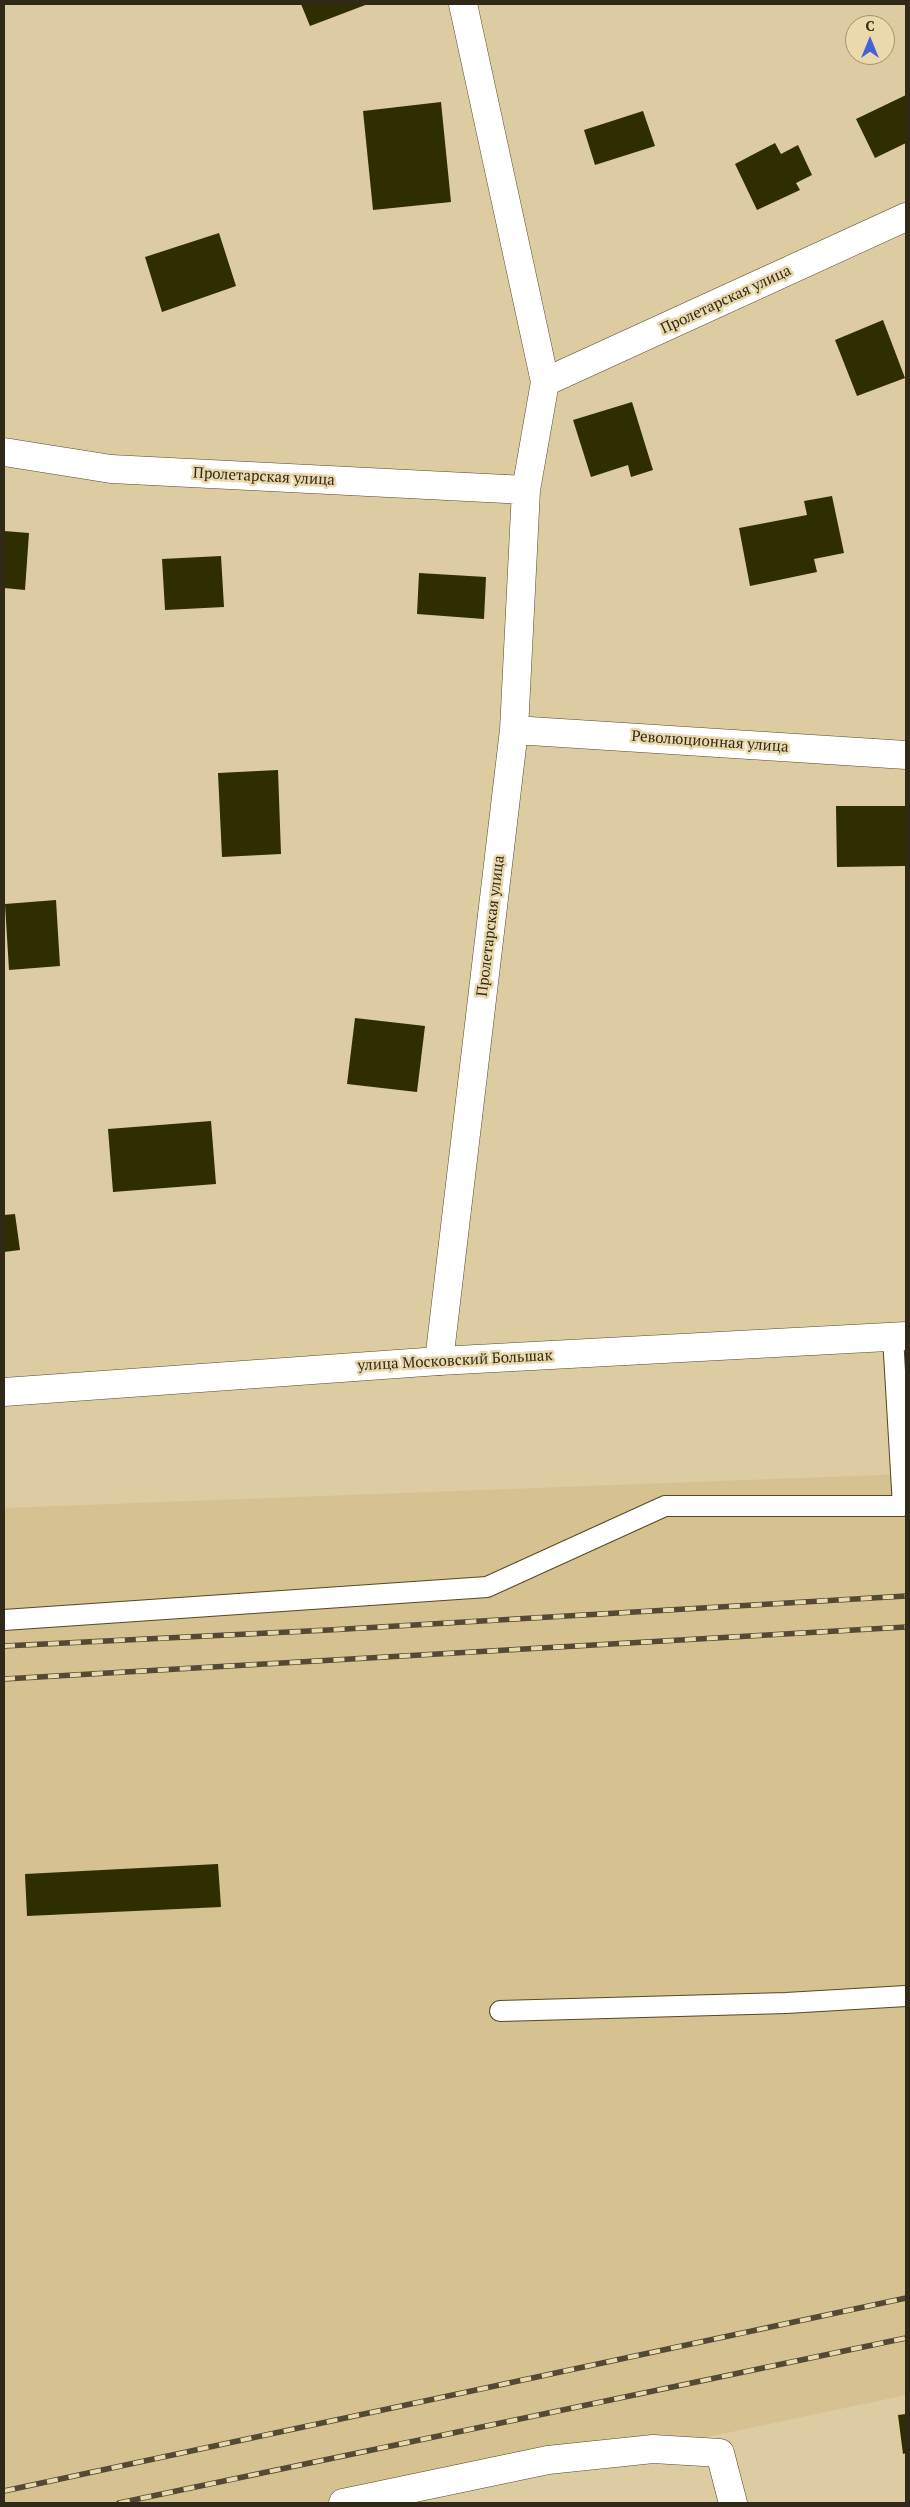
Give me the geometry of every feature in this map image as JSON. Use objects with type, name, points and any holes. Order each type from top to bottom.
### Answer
[{"type":"street","name":"Пролетарская улица","points":[[439,1361],[514,730],[526,490],[545,382],[463,4]]},
{"type":"street","name":"Пролетарская улица","points":[[545,382],[906,217]]},
{"type":"street","name":"Пролетарская улица","points":[[4,452],[111,469],[526,490]]},
{"type":"street","name":"Революционная улица","points":[[514,730],[906,754]]},
{"type":"street","name":"улица Московский Большак","points":[[4,1392],[439,1361],[900,1336]]},
{"type":"street","points":[[343,2503],[548,2460],[653,2449],[720,2453],[733,2503]]},
{"type":"lane","points":[[4,1620],[487,1587],[665,1506],[905,1506],[900,1336]]},
{"type":"lane","points":[[500,2011],[786,2003],[906,1996]]},
{"type":"shaded area","points":[[906,1474],[906,2395],[396,2503],[4,2503],[4,1508]]},
{"type":"building","points":[[301,4],[368,4],[310,26]]},
{"type":"building","points":[[906,95],[906,143],[875,158],[856,119]]},
{"type":"building","points":[[441,102],[451,202],[373,210],[363,111]]},
{"type":"building","points":[[643,111],[655,146],[595,165],[584,130]]},
{"type":"building","points":[[775,143],[781,154],[798,145],[812,175],[796,183],[800,190],[757,210],[735,164]]},
{"type":"building","points":[[219,233],[236,286],[162,312],[145,257]]},
{"type":"building","points":[[883,320],[905,378],[857,396],[835,340]]},
{"type":"building","points":[[632,402],[653,470],[631,477],[628,465],[591,477],[573,420]]},
{"type":"building","points":[[832,496],[844,553],[814,559],[817,572],[750,586],[739,528],[807,515],[804,501]]},
{"type":"building","points":[[4,531],[29,533],[25,590],[4,588]]},
{"type":"building","points":[[221,556],[224,607],[165,610],[162,559]]},
{"type":"building","points":[[419,573],[486,577],[484,619],[417,614]]},
{"type":"building","points":[[278,770],[281,854],[222,857],[218,773]]},
{"type":"building","points":[[836,806],[905,806],[905,866],[837,867]]},
{"type":"building","points":[[56,900],[60,966],[9,970],[5,904]]},
{"type":"building","points":[[355,1018],[425,1026],[417,1092],[347,1084]]},
{"type":"building","points":[[211,1121],[216,1184],[113,1192],[108,1129]]},
{"type":"building","points":[[15,1214],[20,1250],[4,1252],[4,1215]]},
{"type":"building","points":[[218,1864],[221,1907],[27,1916],[25,1874]]},
{"type":"building","points":[[906,2414],[906,2453],[903,2454],[898,2415]]},
{"type":"railway","points":[[4,1646],[329,1630],[906,1596]]},
{"type":"railway","points":[[4,1679],[906,1627]]},
{"type":"railway","points":[[4,2491],[906,2298]]},
{"type":"railway","points":[[119,2503],[906,2338]]}]
